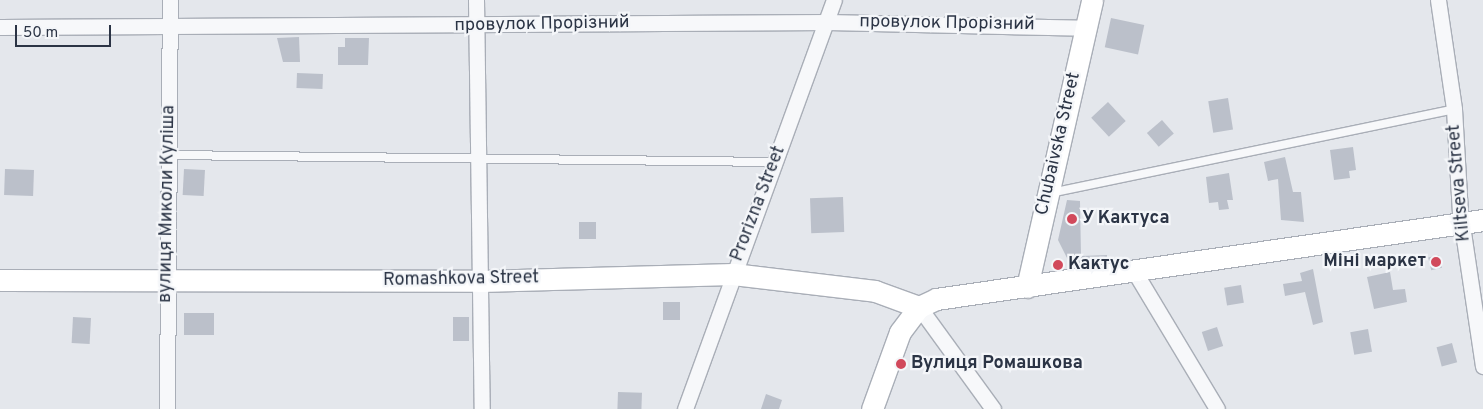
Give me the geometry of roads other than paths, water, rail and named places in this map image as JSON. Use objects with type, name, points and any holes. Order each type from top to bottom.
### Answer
[{"type":"street","name":"вулиця Миколи Куліша","points":[[167,409],[170,0]]},
{"type":"street","points":[[476,0],[482,409]]},
{"type":"street","name":"Prorizna Street","points":[[685,409],[733,274],[828,22],[834,0]]},
{"type":"street","name":"Chubaivska Street","points":[[1027,288],[1084,28],[1092,0]]},
{"type":"street","name":"Kiltseva Street","points":[[1438,0],[1454,109],[1462,226],[1483,366]]},
{"type":"street","name":"провулок Прорізний","points":[[0,27],[476,27],[828,22],[1084,28]]},
{"type":"street","points":[[872,409],[900,332],[919,307],[953,295],[1136,274],[1462,226],[1483,220]]},
{"type":"street","name":"Romashkova Street","points":[[0,280],[167,282],[480,281],[733,274],[875,291],[919,307]]},
{"type":"street","points":[[1136,274],[1217,409]]},
{"type":"street","points":[[919,307],[992,409]]},
{"type":"lane","points":[[1048,193],[1454,109]]},
{"type":"lane","points":[[168,155],[478,162],[776,162]]},
{"type":"place","name":"У Кактуса","points":[[1072,219]]},
{"type":"place","name":"Міні маркет","points":[[1436,262]]},
{"type":"place","name":"Кактус","points":[[1058,265]]},
{"type":"place","name":"Вулиця Ромашкова","points":[[901,364]]}]
